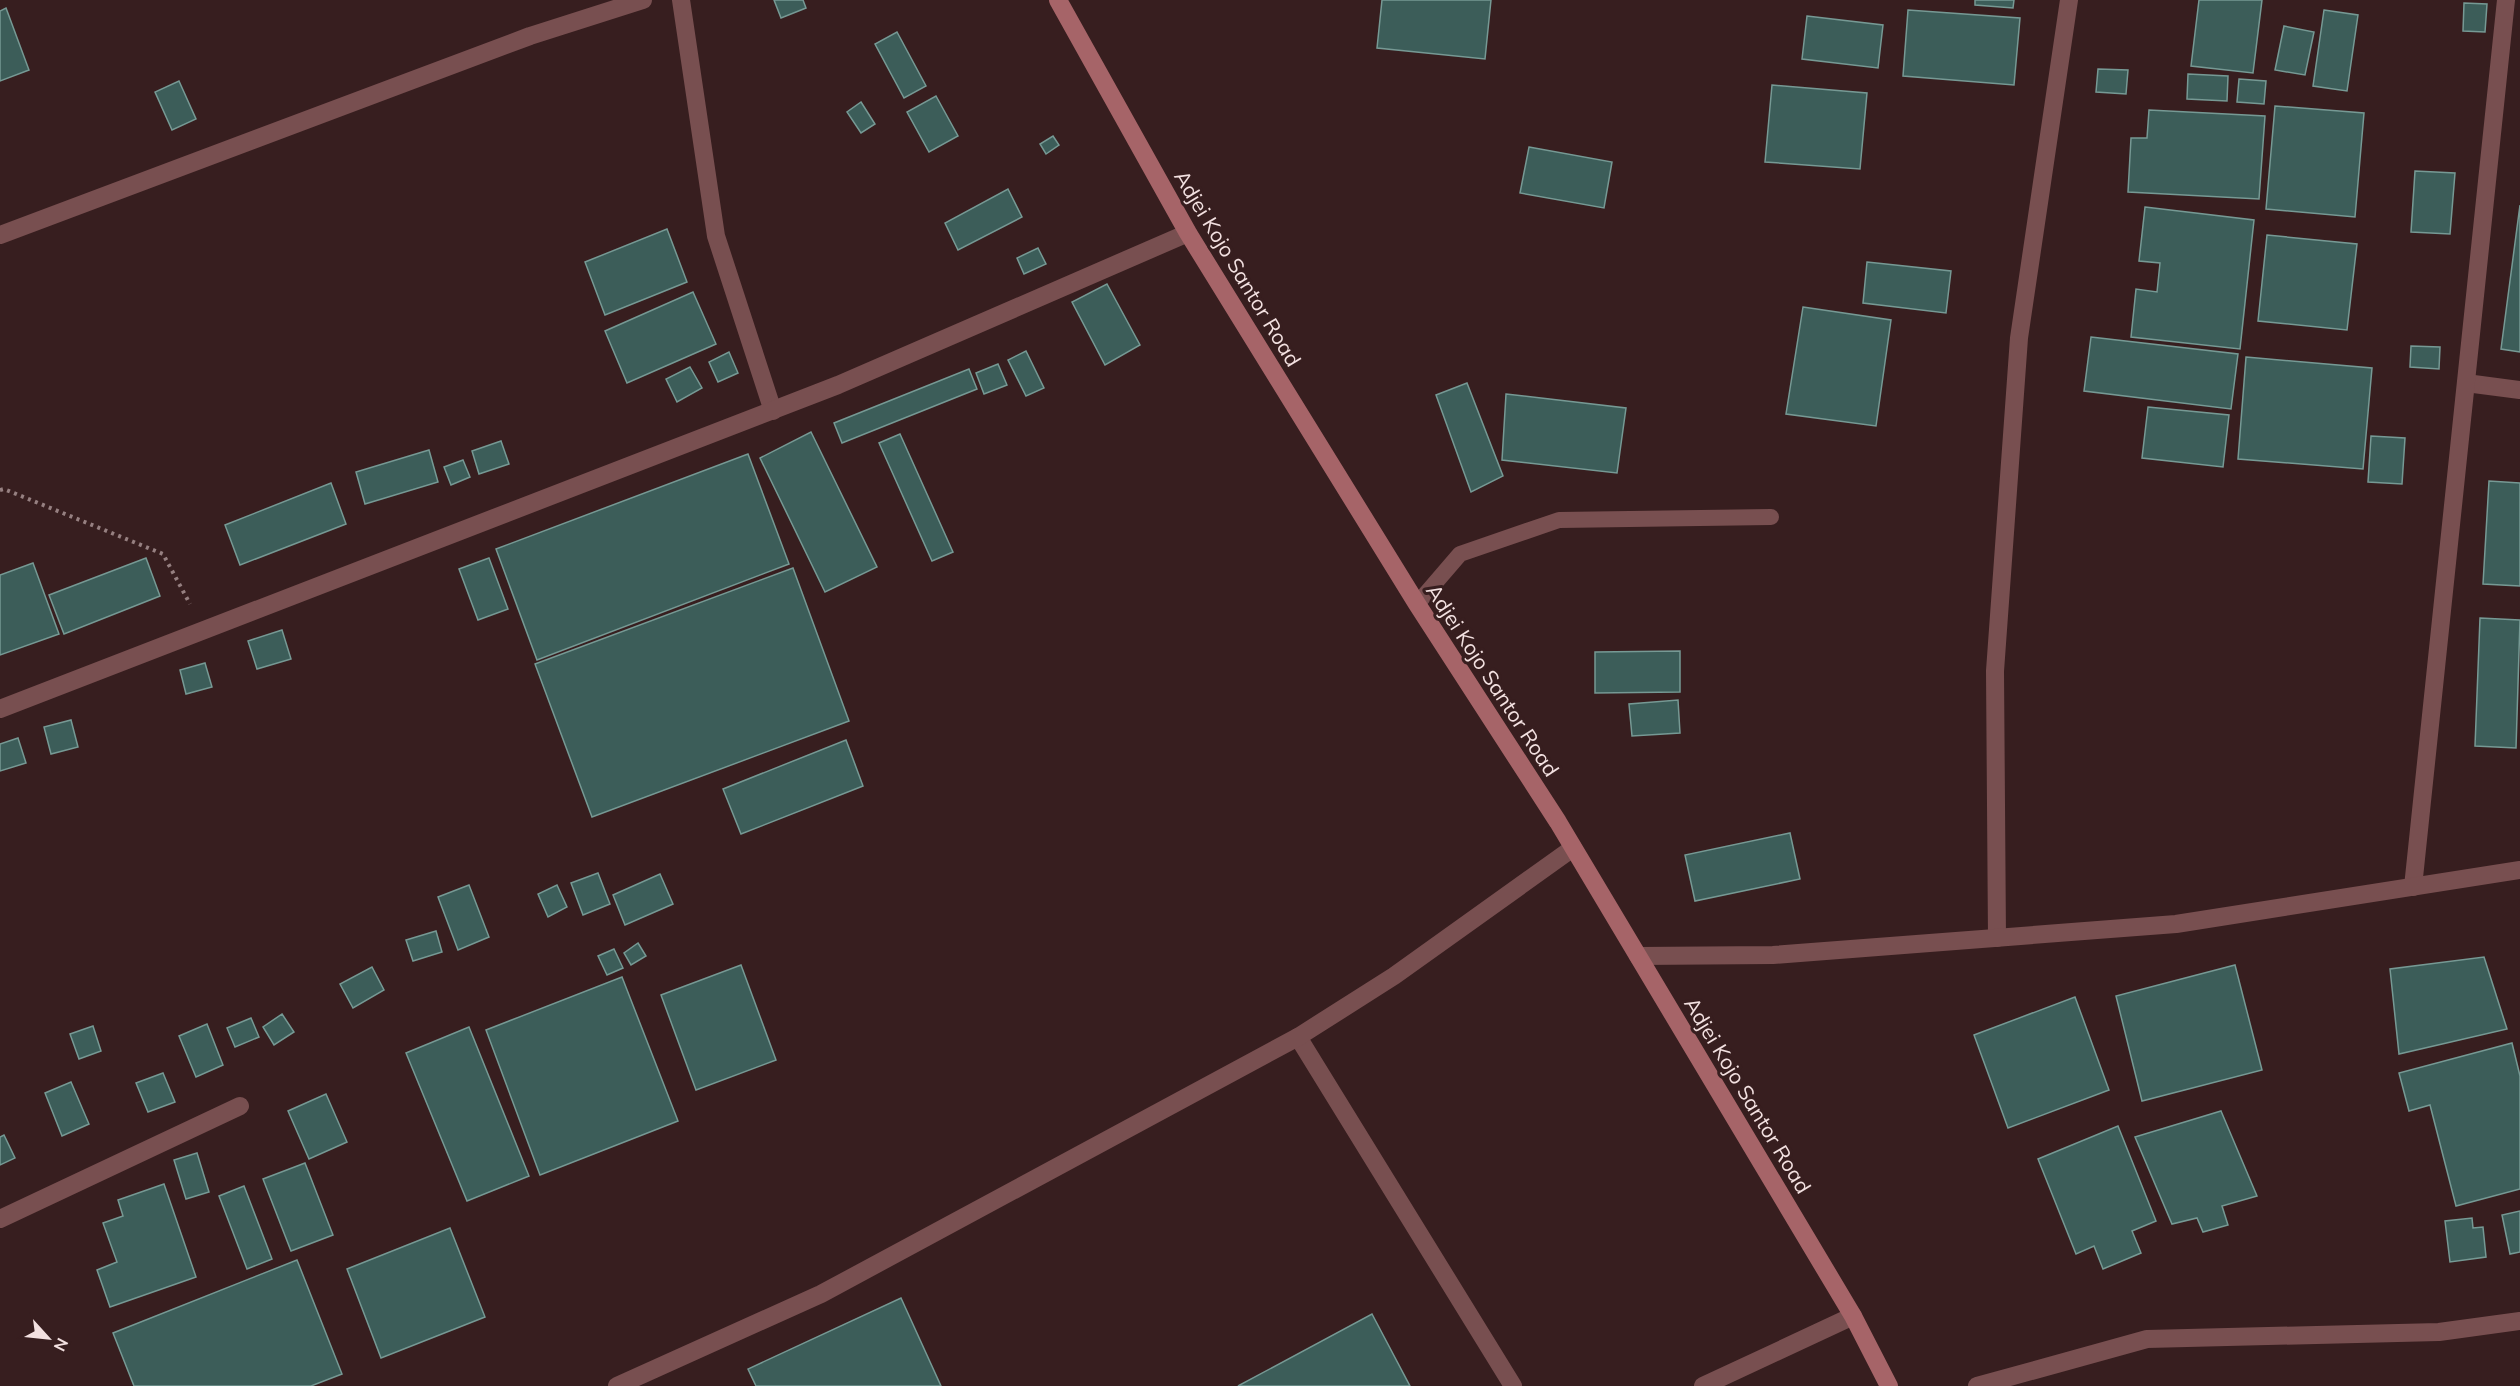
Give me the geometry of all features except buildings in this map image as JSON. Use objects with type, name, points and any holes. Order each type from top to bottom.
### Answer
[{"type":"street","points":[[0,235],[530,36],[643,0]]},
{"type":"street","points":[[681,0],[716,236],[773,411]]},
{"type":"street","name":"Adjei Kojo Santor Road","points":[[1058,0],[1188,233],[1417,604],[1573,848],[1853,1316],[1890,1386]]},
{"type":"street","points":[[1997,938],[1995,671],[2019,338],[2068,0]]},
{"type":"street","points":[[2413,887],[2506,0]]},
{"type":"street","points":[[0,709],[838,385],[1188,233]]},
{"type":"street","points":[[2466,383],[2520,390]]},
{"type":"street","points":[[617,1386],[821,1294],[1298,1037],[1394,976],[1573,848]]},
{"type":"street","points":[[1638,956],[1773,955],[2176,924],[2520,870]]},
{"type":"street","points":[[1298,1037],[1513,1386]]},
{"type":"street","points":[[0,1219],[240,1106]]},
{"type":"street","points":[[1703,1386],[1853,1316]]},
{"type":"street","points":[[1977,1386],[2147,1339],[2439,1332],[2520,1321]]},
{"type":"lane","points":[[1417,604],[1460,554],[1560,520],[1772,518]]},
{"type":"path","points":[[0,490],[4,489],[162,554],[204,631]]}]
